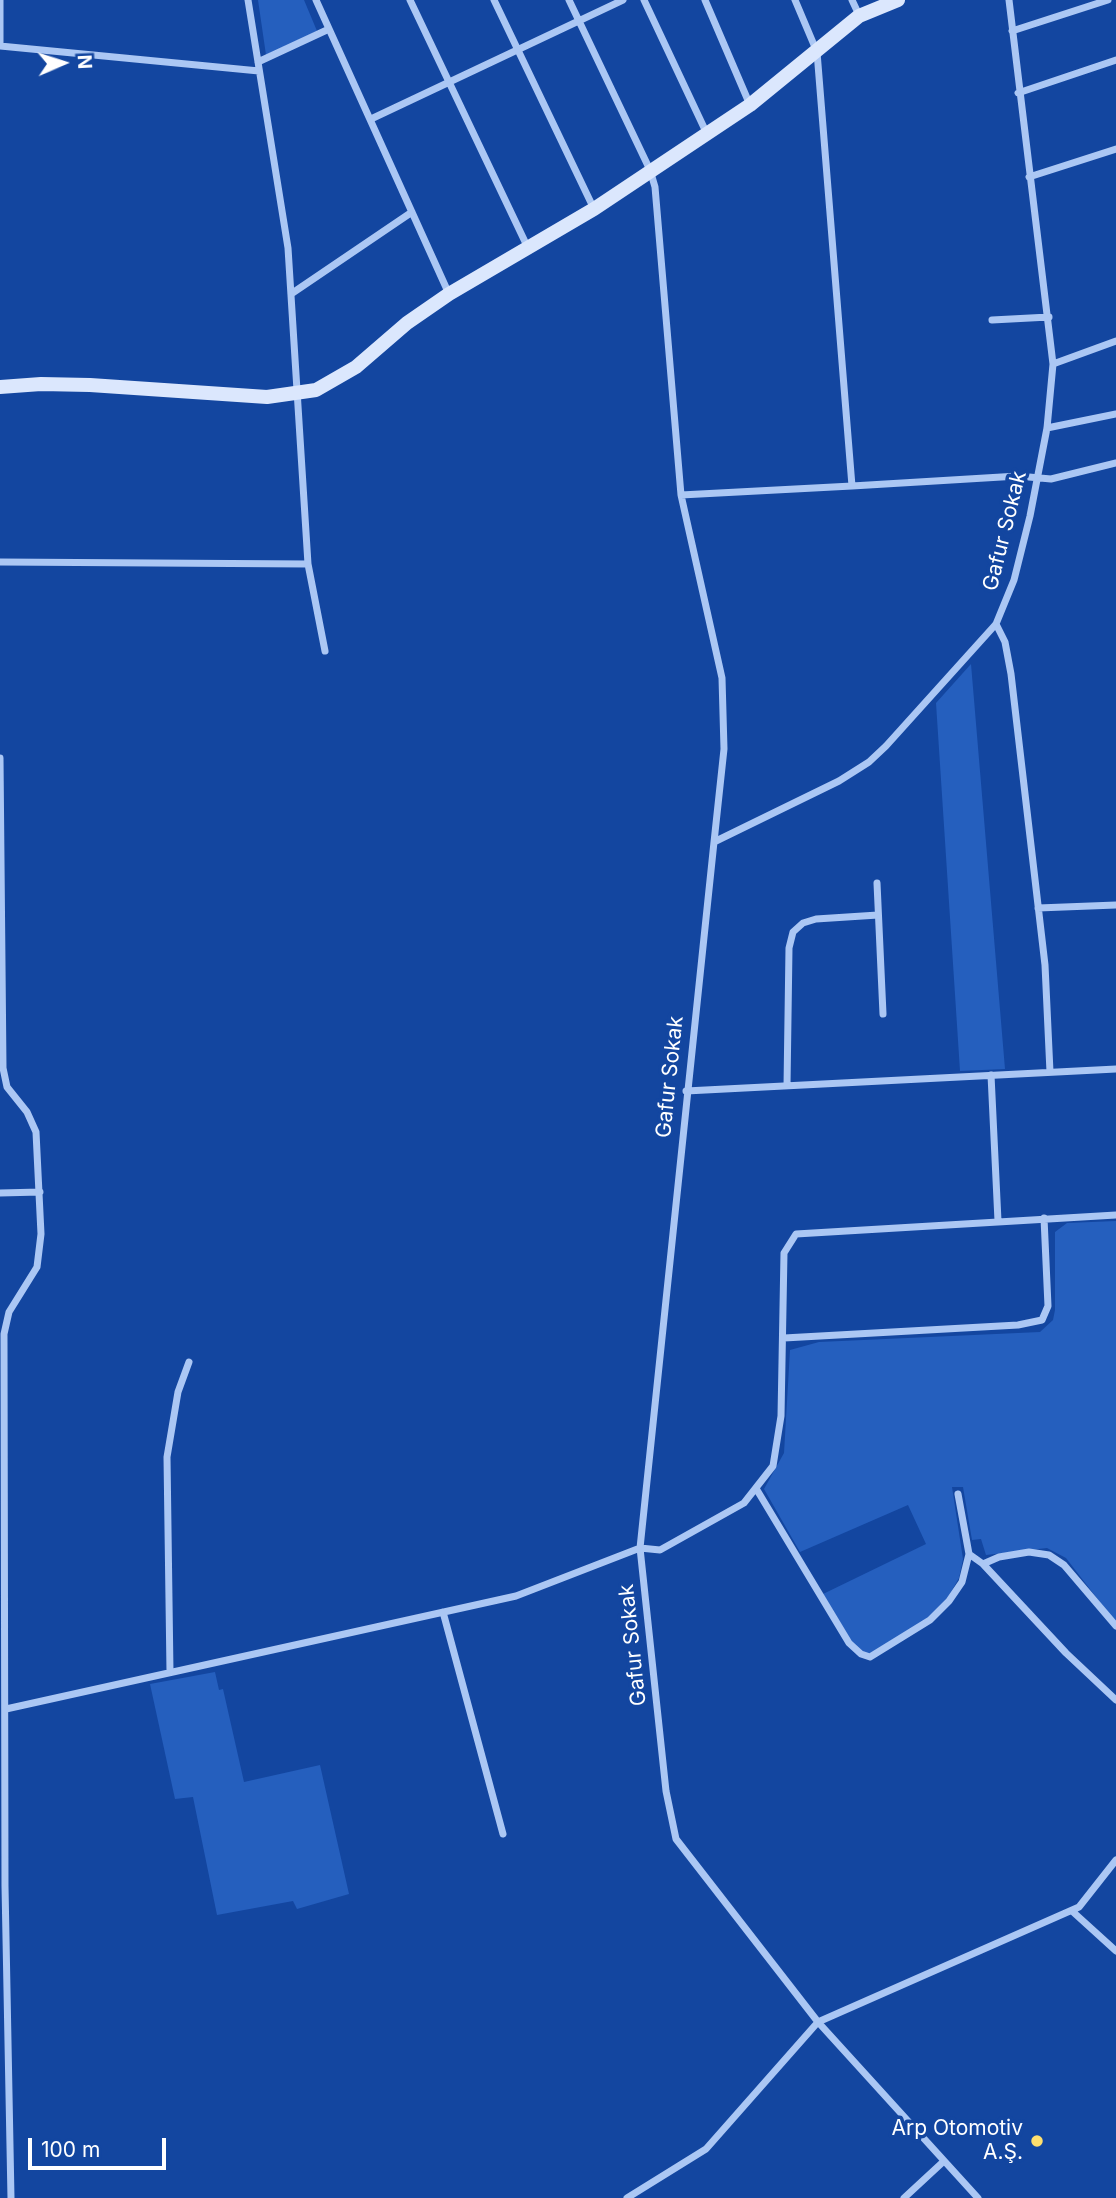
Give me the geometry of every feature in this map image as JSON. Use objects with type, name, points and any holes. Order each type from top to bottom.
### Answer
[{"type":"street","points":[[0,0],[0,45],[260,71]]},
{"type":"street","points":[[248,0],[288,248],[308,564],[325,651]]},
{"type":"street","points":[[316,0],[449,294]]},
{"type":"street","points":[[410,0],[528,248]]},
{"type":"street","points":[[494,0],[594,209]]},
{"type":"street","points":[[569,0],[650,170],[655,187],[681,495],[722,678],[724,749],[714,842]]},
{"type":"street","points":[[371,119],[623,0]]},
{"type":"street","points":[[644,0],[707,134]]},
{"type":"street","points":[[705,0],[750,105]]},
{"type":"street","points":[[795,0],[817,52],[852,486]]},
{"type":"street","points":[[852,0],[859,16]]},
{"type":"street","points":[[0,387],[60,384],[254,397],[296,396],[316,390],[344,376],[407,323],[449,294],[594,209],[750,105],[859,16],[898,0]]},
{"type":"street","name":"Gafur Sokak","points":[[978,2198],[818,2022],[673,1832],[640,1548],[714,842],[839,781],[869,762],[996,624],[1014,580],[1047,428],[1053,364],[1018,93],[1009,0]]},
{"type":"street","points":[[1012,31],[1108,0]]},
{"type":"street","points":[[258,62],[329,29]]},
{"type":"street","points":[[1018,93],[1116,60]]},
{"type":"street","points":[[1029,177],[1116,151]]},
{"type":"street","points":[[291,294],[412,212]]},
{"type":"street","points":[[992,320],[1049,317]]},
{"type":"street","points":[[1053,364],[1116,341]]},
{"type":"street","points":[[1047,428],[1116,414]]},
{"type":"street","points":[[681,495],[1018,476],[1037,479],[1067,476],[1116,463]]},
{"type":"street","points":[[0,562],[308,564]]},
{"type":"street","points":[[996,624],[1008,655],[1038,908],[1050,1072]]},
{"type":"street","points":[[0,758],[3,1068],[7,1087],[27,1112],[36,1132],[41,1234],[37,1267],[9,1312],[4,1335],[5,1886],[11,2198]]},
{"type":"street","points":[[877,883],[883,1014]]},
{"type":"street","points":[[1038,908],[1116,905]]},
{"type":"street","points":[[787,1086],[789,948],[793,932],[803,923],[816,919],[878,915]]},
{"type":"street","points":[[686,1091],[1116,1069]]},
{"type":"street","points":[[991,1075],[998,1221]]},
{"type":"street","points":[[0,1193],[40,1192]]},
{"type":"street","points":[[6,1709],[516,1596],[640,1548],[660,1550],[744,1503],[757,1490],[773,1466],[778,1445],[784,1338],[784,1253],[789,1241],[796,1234],[1116,1215]]},
{"type":"street","points":[[784,1338],[1018,1325],[1042,1320],[1048,1306],[1044,1218]]},
{"type":"street","points":[[170,1672],[167,1457],[178,1392],[189,1362]]},
{"type":"street","points":[[757,1490],[849,1643],[865,1656],[886,1650],[941,1611],[962,1582],[969,1554],[958,1493]]},
{"type":"street","points":[[983,1564],[1029,1552],[1049,1555],[1064,1565],[1116,1626]]},
{"type":"street","points":[[969,1554],[983,1564],[1066,1653],[1116,1700]]},
{"type":"street","points":[[443,1612],[503,1834]]},
{"type":"street","points":[[626,2198],[706,2149],[818,2022],[1072,1911],[1090,1896],[1116,1860]]},
{"type":"street","points":[[1072,1911],[1116,1951]]},
{"type":"street","points":[[904,2198],[944,2161]]},
{"type":"shaded area","points":[[258,0],[304,0],[317,31],[266,55]]},
{"type":"shaded area","points":[[971,664],[1005,1069],[960,1071],[936,703]]},
{"type":"shaded area","points":[[1116,1221],[1116,1623],[1066,1558],[1047,1548],[986,1555],[981,1539],[972,1540],[963,1487],[952,1487],[963,1559],[959,1578],[948,1597],[928,1618],[869,1654],[856,1649],[823,1594],[926,1544],[908,1505],[800,1552],[764,1489],[784,1453],[790,1350],[819,1342],[1040,1332],[1053,1320],[1055,1310],[1055,1232],[1067,1223]]},
{"type":"shaded area","points":[[215,1672],[219,1690],[223,1689],[244,1782],[320,1765],[349,1894],[297,1909],[293,1901],[217,1915],[193,1797],[175,1799],[150,1684]]},
{"type":"place","name":"Arp Otomotiv A.Ş.","points":[[1037,2141]]}]
